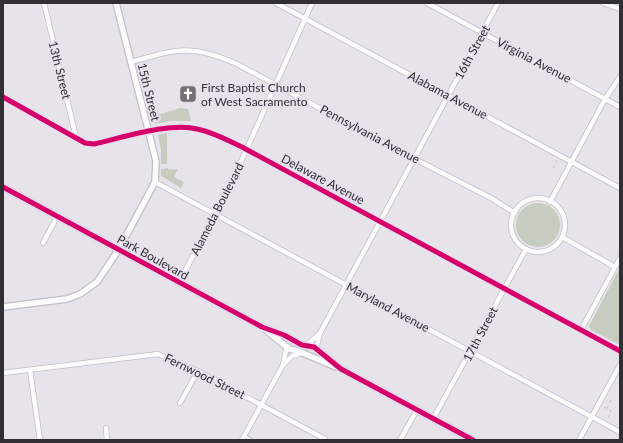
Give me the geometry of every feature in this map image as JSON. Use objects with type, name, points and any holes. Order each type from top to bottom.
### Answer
[{"type":"street","name":"13th Street","points":[[44,3],[76,137]]},
{"type":"street","name":"15th Street","points":[[3,307],[63,300],[80,294],[96,282],[119,249],[155,182],[156,161],[116,3]]},
{"type":"street","name":"Alabama Avenue","points":[[276,3],[620,188]]},
{"type":"street","name":"Alameda Boulevard","points":[[179,282],[216,214],[247,150],[312,3]]},
{"type":"street","name":"Virginia Avenue","points":[[427,3],[620,107]]},
{"type":"street","name":"16th Street","points":[[320,333],[498,3]]},
{"type":"street","points":[[603,3],[620,9]]},
{"type":"street","name":"Pennsylvania Avenue","points":[[131,62],[174,50],[200,51],[237,64],[491,198],[515,213]]},
{"type":"street","points":[[550,202],[605,99],[620,76]]},
{"type":"street","name":"Delaware Avenue","points":[[3,97],[85,143],[94,144],[171,127],[196,128],[217,135],[620,350]]},
{"type":"street","name":"Maryland Avenue","points":[[155,182],[620,432]]},
{"type":"street","name":"Park Boulevard","points":[[3,187],[262,327],[306,346],[314,347],[317,350]]},
{"type":"street","points":[[532,199],[542,199],[550,202],[558,207],[564,219],[562,238],[556,245],[548,250],[539,252],[526,249],[518,243],[514,235],[512,222],[515,213],[524,203],[532,199]]},
{"type":"street","points":[[42,243],[57,217]]},
{"type":"street","points":[[562,238],[615,267]]},
{"type":"street","name":"17th Street","points":[[433,419],[526,249]]},
{"type":"street","points":[[581,330],[620,258]]},
{"type":"street","points":[[262,327],[291,350],[303,353],[341,369],[473,440]]},
{"type":"street","points":[[306,346],[320,333]]},
{"type":"street","points":[[310,356],[315,356],[320,333]]},
{"type":"street","points":[[243,438],[283,365],[287,346],[291,341],[294,341]]},
{"type":"street","points":[[317,350],[341,369]]},
{"type":"street","points":[[283,365],[292,356],[303,353]]},
{"type":"street","name":"Fernwood Street","points":[[3,373],[158,354],[198,371],[326,439]]},
{"type":"street","points":[[580,440],[620,365]]},
{"type":"street","points":[[30,370],[40,440]]},
{"type":"street","points":[[180,403],[198,371]]},
{"type":"street","points":[[400,440],[417,410]]},
{"type":"street","points":[[106,428],[107,440]]},
{"type":"lane","points":[[243,438],[251,440]]},
{"type":"path","points":[[553,168],[557,160]]},
{"type":"path","points":[[607,408],[612,398]]},
{"type":"path","points":[[604,407],[611,411],[608,419]]},
{"type":"shaded area","points":[[180,108],[188,109],[191,121],[169,121],[155,124],[151,111],[156,111],[157,115]]},
{"type":"shaded area","points":[[167,133],[167,164],[161,164],[161,150],[158,135]]},
{"type":"shaded area","points":[[168,168],[168,170],[178,169],[174,177],[184,182],[181,188],[161,176],[161,169]]},
{"type":"shaded area","points":[[534,203],[542,203],[554,209],[560,221],[560,229],[554,241],[542,247],[534,247],[522,241],[516,229],[516,221],[522,209]]},
{"type":"shaded area","points":[[620,267],[620,345],[591,330],[589,326]]},
{"type":"cycle path","points":[[3,97],[85,143],[94,144],[159,129],[186,127],[203,130],[214,134],[242,147],[620,351]]},
{"type":"cycle path","points":[[3,187],[262,327],[284,335],[302,345],[314,347],[341,369],[473,440]]},
{"type":"place","name":"First Baptist Church of West Sacramento","points":[[188,94]]}]
